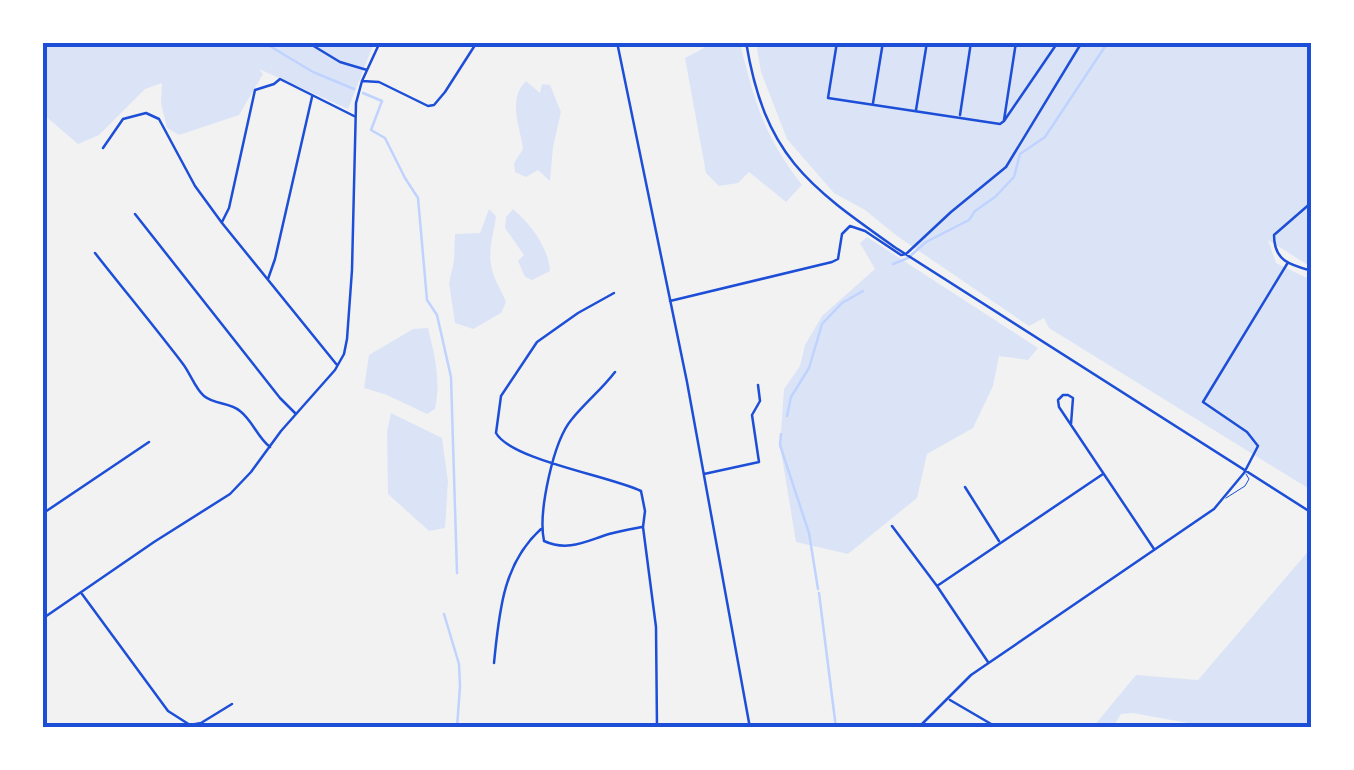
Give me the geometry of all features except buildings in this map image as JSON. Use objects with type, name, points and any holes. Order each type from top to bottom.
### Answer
[{"type":"street","points":[[306,42],[340,62],[367,70]]},
{"type":"street","points":[[42,619],[230,494],[344,354],[356,103],[380,42]]},
{"type":"street","points":[[362,81],[379,82],[428,106],[434,105],[476,42]]},
{"type":"street","points":[[617,42],[704,474],[750,728]]},
{"type":"street","points":[[746,42],[752,75],[776,140],[830,200],[896,248],[1312,513]]},
{"type":"street","points":[[838,42],[828,98],[1000,124],[1058,42]]},
{"type":"street","points":[[873,104],[883,42]]},
{"type":"street","points":[[916,112],[927,42]]},
{"type":"street","points":[[960,118],[971,42]]},
{"type":"street","points":[[1004,121],[1016,42]]},
{"type":"street","points":[[670,300],[832,262],[838,259],[842,234],[850,226],[865,231],[900,255],[906,254],[1006,167],[1082,42]]},
{"type":"street","points":[[222,223],[255,90],[280,79],[356,117]]},
{"type":"street","points":[[268,280],[312,96]]},
{"type":"street","points":[[104,148],[124,119],[146,113],[158,119],[222,223],[337,365]]},
{"type":"street","points":[[1312,202],[1274,236],[1277,255],[1288,264],[1312,272]]},
{"type":"street","points":[[135,214],[296,414]]},
{"type":"street","points":[[95,253],[188,371],[202,396],[242,412],[270,447]]},
{"type":"street","points":[[918,728],[971,675],[1226,498],[1258,446],[1253,438],[1203,402],[1288,264]]},
{"type":"street","points":[[614,293],[538,342],[501,396],[496,433],[507,446],[640,491],[656,628],[657,728]]},
{"type":"street","points":[[616,372],[569,422],[552,462],[542,528],[544,541],[554,546],[576,546],[643,526]]},
{"type":"street","points":[[704,474],[759,462],[752,415],[760,401],[758,385]]},
{"type":"street","points":[[1071,424],[1073,398],[1063,395],[1058,404],[1071,424],[1154,550]]},
{"type":"street","points":[[42,514],[148,442]]},
{"type":"street","points":[[937,586],[1104,474]]},
{"type":"street","points":[[965,487],[1000,542]]},
{"type":"street","points":[[892,526],[989,664]]},
{"type":"street","points":[[494,664],[505,585],[529,540],[542,528]]},
{"type":"street","points":[[80,592],[168,711],[190,725],[201,723],[232,704]]},
{"type":"street","points":[[948,699],[998,728]]},
{"type":"lane","points":[[1226,498],[1248,483],[1245,472]]},
{"type":"shaded area","points":[[42,43],[374,43],[348,109],[259,69],[263,74],[239,115],[179,135],[167,128],[161,103],[162,83],[145,89],[99,135],[78,144],[43,114]]},
{"type":"shaded area","points":[[701,43],[740,43],[762,117],[802,185],[786,202],[749,172],[738,183],[719,186],[706,173],[685,58],[704,48]]},
{"type":"shaded area","points":[[756,43],[1311,43],[1311,267],[1268,240],[1276,263],[1311,280],[1311,490],[1049,328],[1044,318],[1029,326],[865,210],[834,193],[787,139],[761,72]]},
{"type":"shaded area","points":[[526,81],[540,93],[542,84],[550,85],[561,112],[550,181],[538,170],[526,177],[515,172],[514,163],[523,149],[517,96]]},
{"type":"shaded area","points":[[489,209],[496,216],[491,262],[506,302],[501,313],[473,329],[455,323],[449,283],[455,234],[480,233]]},
{"type":"shaded area","points":[[513,209],[538,237],[549,262],[550,271],[532,280],[525,277],[518,261],[524,255],[505,228],[506,217]]},
{"type":"shaded area","points":[[867,237],[1038,348],[1028,360],[999,356],[993,386],[973,428],[927,454],[917,498],[848,554],[796,542],[780,445],[784,389],[800,366],[805,345],[822,316],[875,269],[860,243]]},
{"type":"shaded area","points":[[428,328],[437,378],[435,409],[427,414],[364,388],[369,355],[413,329]]},
{"type":"shaded area","points":[[391,413],[442,438],[448,481],[445,528],[429,531],[388,494],[387,432]]},
{"type":"shaded area","points":[[1311,548],[1311,727],[1209,727],[1133,713],[1121,714],[1113,727],[1093,727],[1136,675],[1198,680]]},
{"type":"waterway","points":[[263,42],[313,72],[354,89]]},
{"type":"waterway","points":[[893,264],[969,220],[995,197],[1014,177],[1020,154],[1045,137],[1108,42]]},
{"type":"waterway","points":[[363,93],[382,101],[371,130],[385,138],[418,198],[427,300],[437,315],[451,377],[457,573]]},
{"type":"waterway","points":[[787,416],[791,397],[809,368],[822,324],[842,303],[863,291]]},
{"type":"waterway","points":[[781,434],[780,445],[809,533],[818,589]]},
{"type":"waterway","points":[[819,593],[836,728]]},
{"type":"waterway","points":[[444,614],[459,664],[457,728]]}]
